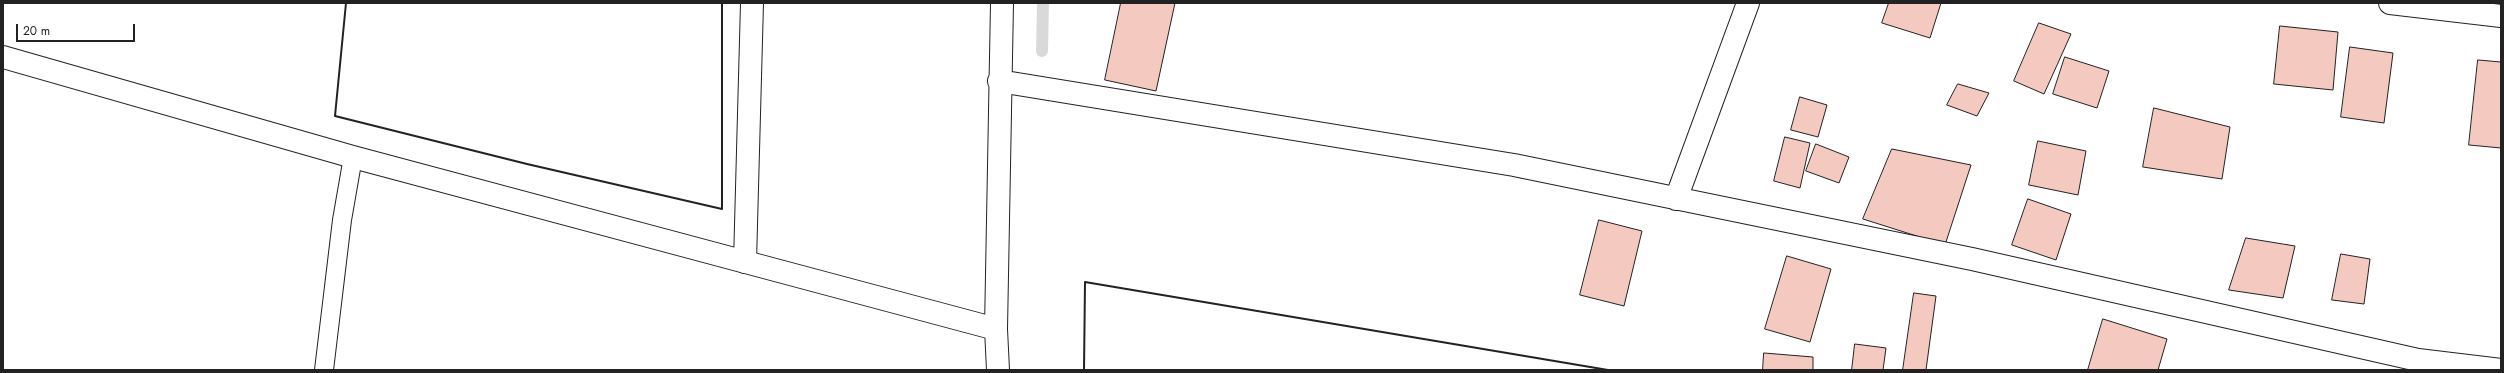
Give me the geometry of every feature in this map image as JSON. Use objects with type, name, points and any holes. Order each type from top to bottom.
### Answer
[{"type":"street","points":[[746,262],[752,3]]},
{"type":"street","points":[[998,370],[996,329],[998,81],[1002,3]]},
{"type":"street","points":[[1676,199],[1748,3]]},
{"type":"street","points":[[2390,3],[2501,16]]},
{"type":"street","points":[[3,57],[353,157],[996,329]]},
{"type":"street","points":[[998,81],[1514,165],[1972,259],[2418,360],[2501,370]]},
{"type":"lane","points":[[324,370],[342,220],[353,157]]},
{"type":"building","points":[[1121,3],[1175,3],[1156,91],[1105,80]]},
{"type":"building","points":[[1889,3],[1941,3],[1930,38],[1882,23]]},
{"type":"building","points":[[2039,23],[2071,34],[2044,94],[2014,81]]},
{"type":"building","points":[[2280,26],[2338,32],[2333,90],[2274,84]]},
{"type":"building","points":[[2350,47],[2393,53],[2384,123],[2341,117]]},
{"type":"building","points":[[2065,57],[2109,71],[2097,108],[2053,94]]},
{"type":"building","points":[[2478,60],[2501,62],[2501,148],[2469,145]]},
{"type":"building","points":[[1958,84],[1989,93],[1977,116],[1947,105]]},
{"type":"building","points":[[1800,97],[1827,105],[1818,137],[1791,130]]},
{"type":"building","points":[[2154,108],[2230,127],[2222,179],[2143,167]]},
{"type":"building","points":[[1785,137],[1810,143],[1800,188],[1774,181]]},
{"type":"building","points":[[2038,141],[2086,151],[2078,195],[2029,185]]},
{"type":"building","points":[[1816,144],[1849,157],[1839,183],[1806,171]]},
{"type":"building","points":[[1892,149],[1971,165],[1945,245],[1863,219]]},
{"type":"building","points":[[2028,199],[2071,214],[2056,260],[2012,245]]},
{"type":"building","points":[[1599,220],[1642,231],[1624,306],[1580,295]]},
{"type":"building","points":[[2246,238],[2295,246],[2283,298],[2229,290]]},
{"type":"building","points":[[2341,254],[2370,259],[2364,304],[2332,300]]},
{"type":"building","points":[[1787,256],[1831,269],[1810,342],[1765,329]]},
{"type":"building","points":[[1914,293],[1936,296],[1926,370],[1903,370]]},
{"type":"building","points":[[2103,319],[2167,339],[2158,370],[2088,370]]},
{"type":"building","points":[[1855,344],[1886,348],[1883,370],[1852,370]]},
{"type":"building","points":[[1764,353],[1813,357],[1813,370],[1763,370]]},
{"type":"waterway","points":[[1042,51],[1043,3]]},
{"type":"wall","points":[[346,3],[335,116],[527,164],[722,209],[722,3]]},
{"type":"wall","points":[[1084,370],[1085,282],[1608,370]]}]
